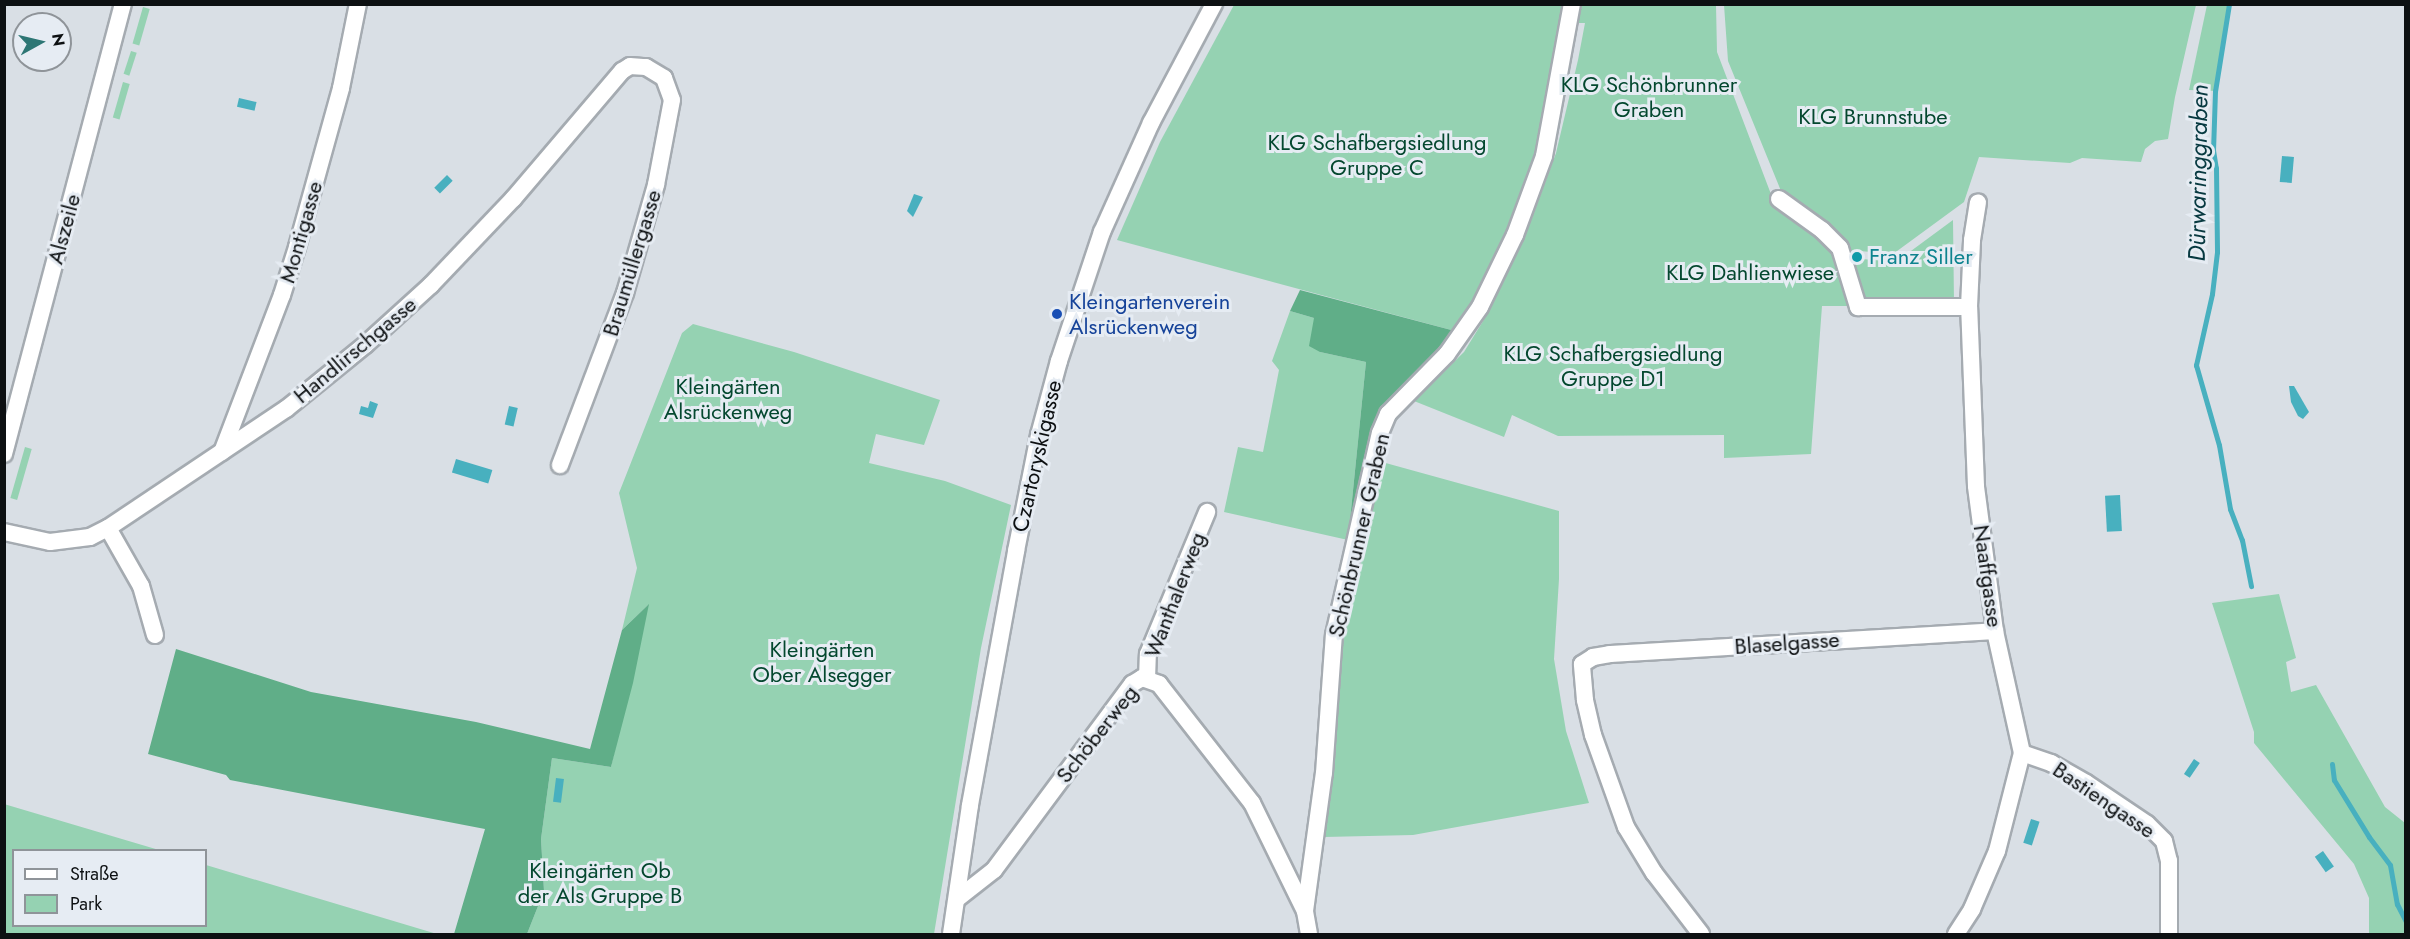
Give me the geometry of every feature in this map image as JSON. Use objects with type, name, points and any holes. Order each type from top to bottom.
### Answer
[{"type":"street","name":"Alszeile","points":[[4,454],[123,4]]},
{"type":"street","name":"Montigasse","points":[[222,452],[282,295],[297,247],[341,88],[358,4]]},
{"type":"street","name":"Czartoryskigasse","points":[[951,934],[970,805],[1016,551],[1039,435],[1059,360],[1105,225],[1151,123],[1214,4]]},
{"type":"street","name":"Schönbrunner Graben","points":[[1309,934],[1305,911],[1324,773],[1334,635],[1380,433],[1388,414],[1447,354],[1475,315],[1515,235],[1544,156],[1572,4]]},
{"type":"street","name":"Handlirschgasse","points":[[4,532],[40,541],[61,542],[90,537],[108,528],[286,409],[365,345],[432,285],[513,199],[622,70],[630,66],[646,67]]},
{"type":"street","name":"Braumüllergasse","points":[[560,465],[625,293],[658,175],[672,108],[671,92],[664,78],[646,67]]},
{"type":"street","points":[[1779,199],[1822,230],[1840,248],[1858,307],[1970,307]]},
{"type":"street","name":"Naaffgasse","points":[[1956,934],[1972,909],[1997,851],[2022,753],[1995,631],[1976,486],[1970,307],[1972,240],[1978,202]]},
{"type":"street","name":"Wanthalerweg","points":[[1147,679],[1148,654],[1207,512]]},
{"type":"street","points":[[108,528],[141,586],[155,635]]},
{"type":"street","name":"Blaselgasse","points":[[1701,934],[1654,873],[1626,827],[1593,735],[1585,700],[1582,664],[1593,657],[1610,654],[1995,631]]},
{"type":"street","name":"Schöberweg","points":[[957,899],[994,870],[1132,684],[1142,678],[1159,684],[1252,803],[1305,911]]},
{"type":"street","name":"Bastiengasse","points":[[2022,753],[2051,763],[2086,783],[2147,824],[2164,841],[2169,861],[2169,934]]},
{"type":"green space","name":"KLG Schafbergsiedlung Gruppe C","points":[[1234,5],[1562,5],[1536,155],[1514,217],[1481,287],[1455,331],[1117,240],[1160,142]]},
{"type":"green space","points":[[1582,5],[1716,5],[1717,52],[1777,210],[1836,249],[1851,306],[1822,306],[1811,454],[1724,458],[1724,435],[1558,436],[1512,415],[1504,437],[1414,401],[1464,352],[1488,313],[1532,218],[1556,153],[1578,60],[1585,23],[1578,23]]},
{"type":"green space","name":"KLG Brunnstube","points":[[1724,5],[2196,5],[2168,139],[2155,141],[2145,149],[2141,162],[2082,158],[2070,163],[1979,157],[1964,202],[1893,254],[1849,250],[1781,191],[1728,61]]},
{"type":"green space","points":[[2207,5],[2230,5],[2217,91],[2189,90]]},
{"type":"green space","points":[[143,7],[150,9],[139,45],[133,44]]},
{"type":"green space","points":[[131,51],[137,53],[129,76],[124,74]]},
{"type":"green space","points":[[123,82],[130,84],[120,119],[113,118]]},
{"type":"green space","points":[[1953,220],[1954,302],[1865,302],[1851,258],[1896,262]]},
{"type":"green space","points":[[1300,290],[1455,331],[1443,347],[1381,407],[1348,540],[1366,362],[1320,352],[1309,346],[1314,318],[1290,311]]},
{"type":"green space","points":[[1290,311],[1314,318],[1320,352],[1366,362],[1348,540],[1224,512],[1238,447],[1263,452],[1279,370],[1272,361]]},
{"type":"green space","points":[[693,324],[794,352],[940,400],[924,445],[876,434],[869,463],[945,481],[1011,505],[981,648],[934,934],[527,934],[544,891],[541,839],[552,758],[611,767],[648,605],[622,630],[637,568],[619,493],[682,333]]},
{"type":"green space","points":[[25,447],[32,449],[17,500],[10,498]]},
{"type":"green space","points":[[1382,462],[1559,511],[1559,579],[1554,659],[1566,731],[1589,803],[1413,835],[1324,837],[1335,755],[1339,662],[1347,595]]},
{"type":"green space","points":[[2279,594],[2296,658],[2286,662],[2291,692],[2316,685],[2385,807],[2405,823],[2405,934],[2369,934],[2369,898],[2354,864],[2254,743],[2254,732],[2212,603]]},
{"type":"green space","points":[[649,604],[633,683],[611,767],[552,758],[541,839],[544,891],[527,934],[454,934],[485,829],[230,780],[226,775],[148,754],[176,649],[311,692],[476,722],[590,749],[622,630]]},
{"type":"green space","points":[[4,804],[156,849],[12,849],[12,927],[207,927],[207,865],[437,934],[5,934]]},
{"type":"water","points":[[239,98],[257,102],[255,111],[237,107]]},
{"type":"water","points":[[2282,156],[2294,157],[2292,183],[2280,182]]},
{"type":"water","points":[[447,175],[453,181],[440,193],[434,188]]},
{"type":"water","points":[[914,194],[923,197],[913,217],[907,211]]},
{"type":"water","points":[[2289,386],[2294,386],[2309,412],[2303,419],[2298,416],[2291,402]]},
{"type":"water","points":[[370,401],[378,404],[373,418],[359,414],[361,406],[368,408]]},
{"type":"water","points":[[509,406],[518,408],[513,427],[505,425]]},
{"type":"water","points":[[456,459],[492,470],[488,483],[452,472]]},
{"type":"water","points":[[2120,495],[2122,531],[2107,532],[2105,496]]},
{"type":"water","points":[[2194,759],[2200,763],[2190,778],[2184,774]]},
{"type":"water","points":[[556,778],[564,779],[561,803],[553,802]]},
{"type":"water","points":[[2031,819],[2040,822],[2032,846],[2023,843]]},
{"type":"water","points":[[2323,851],[2334,867],[2326,872],[2315,857]]},
{"type":"waterway","name":"Dürwaringgraben","points":[[2229,4],[2215,91],[2213,150],[2216,168],[2217,252],[2212,294],[2196,365],[2219,445],[2230,509],[2242,540],[2251,586]]},
{"type":"waterway","name":"Dürwaringgraben","points":[[2332,764],[2334,780],[2369,837],[2390,865],[2397,904],[2406,922]]},
{"type":"place","name":"Franz Siller","points":[[1857,257]]},
{"type":"place","name":"Kleingartenverein Alsrückenweg","points":[[1057,314]]},
{"type":"park label","name":"KLG Schönbrunner Graben","points":[[1649,96]]},
{"type":"park label","name":"KLG Dahlienwiese","points":[[1750,273]]},
{"type":"park label","name":"KLG Schafbergsiedlung Gruppe D1","points":[[1613,366]]},
{"type":"park label","name":"Kleingärten Alsrückenweg","points":[[728,398]]},
{"type":"park label","name":"Kleingärten Ober Alsegger","points":[[822,662]]},
{"type":"park label","name":"Kleingärten Ob der Als Gruppe B","points":[[600,882]]}]
